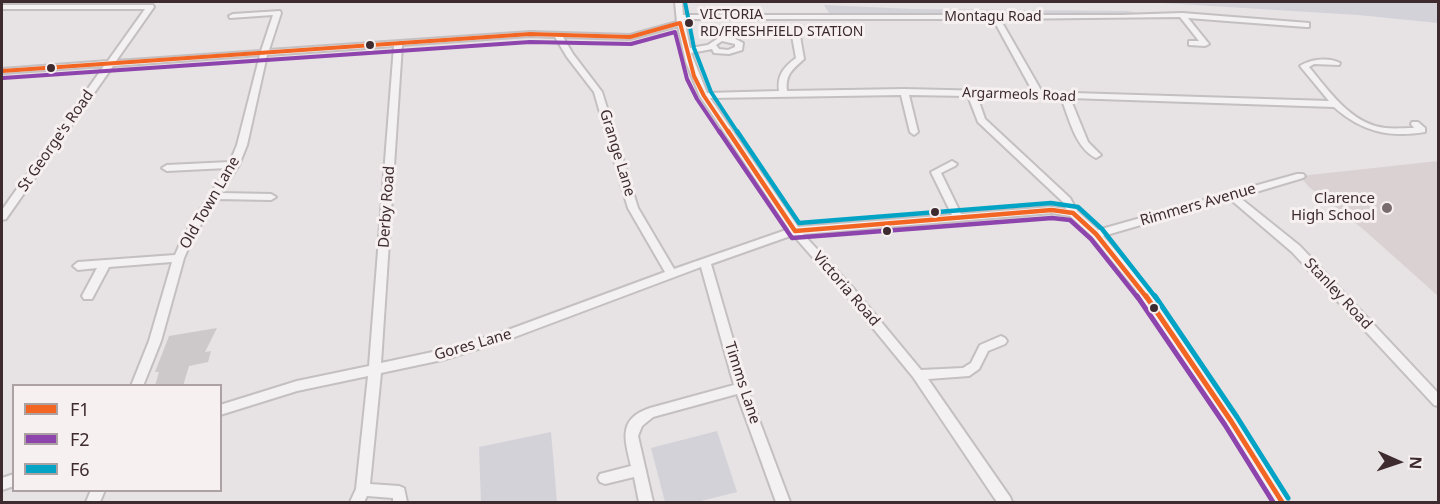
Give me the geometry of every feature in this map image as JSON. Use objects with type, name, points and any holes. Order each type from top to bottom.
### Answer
[{"type":"street","name":"Victoria Road","points":[[678,2],[687,51],[694,76],[704,96],[795,231],[849,291],[918,375],[1005,502]]},
{"type":"street","name":"St George's Road","points":[[2,7],[150,7],[2,218]]},
{"type":"street","name":"Old Town Lane","points":[[138,384],[155,341],[178,258],[188,237],[234,165],[245,137],[264,53],[277,13],[233,16]]},
{"type":"street","name":"Montagu Road","points":[[2,71],[530,34],[630,37],[680,20],[1182,15],[1306,26]]},
{"type":"street","points":[[1182,15],[1205,44]]},
{"type":"street","points":[[995,17],[1039,95]]},
{"type":"street","name":"Grange Lane","points":[[558,34],[570,55],[598,92],[633,208],[670,274]]},
{"type":"street","points":[[783,92],[781,80],[785,70],[800,59],[796,36]]},
{"type":"street","points":[[1192,43],[1215,46]]},
{"type":"street","name":"Derby Road","points":[[360,496],[375,370],[398,44]]},
{"type":"street","points":[[687,51],[712,47]]},
{"type":"street","points":[[1336,63],[1314,62],[1304,66],[1335,104],[1355,120],[1381,131],[1422,130],[1415,124]]},
{"type":"street","points":[[904,91],[914,132]]},
{"type":"street","name":"Argarmeols Road","points":[[704,96],[783,92],[904,91],[1335,104]]},
{"type":"street","points":[[972,94],[981,120],[1067,200],[1073,213],[1096,234],[1139,286],[1231,421],[1282,502]]},
{"type":"street","points":[[1065,96],[1084,143],[1096,155]]},
{"type":"street","points":[[952,164],[936,172],[958,218]]},
{"type":"street","points":[[167,168],[234,165]]},
{"type":"street","name":"Rimmers Avenue","points":[[1096,234],[1300,176]]},
{"type":"street","name":"Stanley Road","points":[[1231,195],[1296,249],[1438,401]]},
{"type":"street","points":[[214,196],[271,197]]},
{"type":"street","name":"Gores Lane","points":[[222,409],[297,386],[442,355],[501,338],[670,274],[795,231],[1052,210],[1073,213]]},
{"type":"street","points":[[78,266],[178,258]]},
{"type":"street","name":"Timms Lane","points":[[705,262],[741,388],[783,502]]},
{"type":"street","points":[[88,296],[105,264]]},
{"type":"street","points":[[918,375],[965,373],[975,366],[984,348],[1001,341]]},
{"type":"street","points":[[646,502],[631,436],[633,425],[650,413],[741,388]]},
{"type":"street","points":[[605,478],[639,470]]},
{"type":"street","points":[[360,496],[399,492],[400,502]]},
{"type":"shaded area","points":[[1147,2],[1438,2],[1438,23],[1358,15]]},
{"type":"shaded area","points":[[824,5],[1137,13],[1133,16],[835,15],[829,13]]},
{"type":"shaded area","name":"Clarence High School","points":[[1438,161],[1438,296],[1363,229],[1309,187],[1300,176]]},
{"type":"shaded area","points":[[717,431],[737,492],[697,502],[665,502],[651,448]]},
{"type":"shaded area","points":[[551,432],[557,502],[481,502],[479,447]]},
{"type":"building","points":[[217,328],[205,352],[211,351],[208,362],[189,366],[184,384],[156,384],[159,372],[155,372],[169,336]]},
{"type":"transit line","name":"F6","points":[[685,2],[694,48],[711,92],[799,223],[1051,203],[1078,207],[1102,229],[1145,281],[1237,417],[1288,498]]},
{"type":"transit line","name":"F1","points":[[2,71],[530,34],[630,37],[680,23],[694,76],[704,96],[795,231],[1052,210],[1073,213],[1096,234],[1139,286],[1231,421],[1282,502]]},
{"type":"transit line","name":"F2","points":[[3,78],[530,42],[631,44],[675,32],[687,79],[697,99],[792,238],[1052,218],[1070,220],[1091,239],[1133,291],[1225,425],[1273,502]]},
{"type":"place","name":"VICTORIA RD/FRESHFIELD STATION","points":[[689,23]]},
{"type":"place","name":"Clarence High School","points":[[1387,208]]}]
